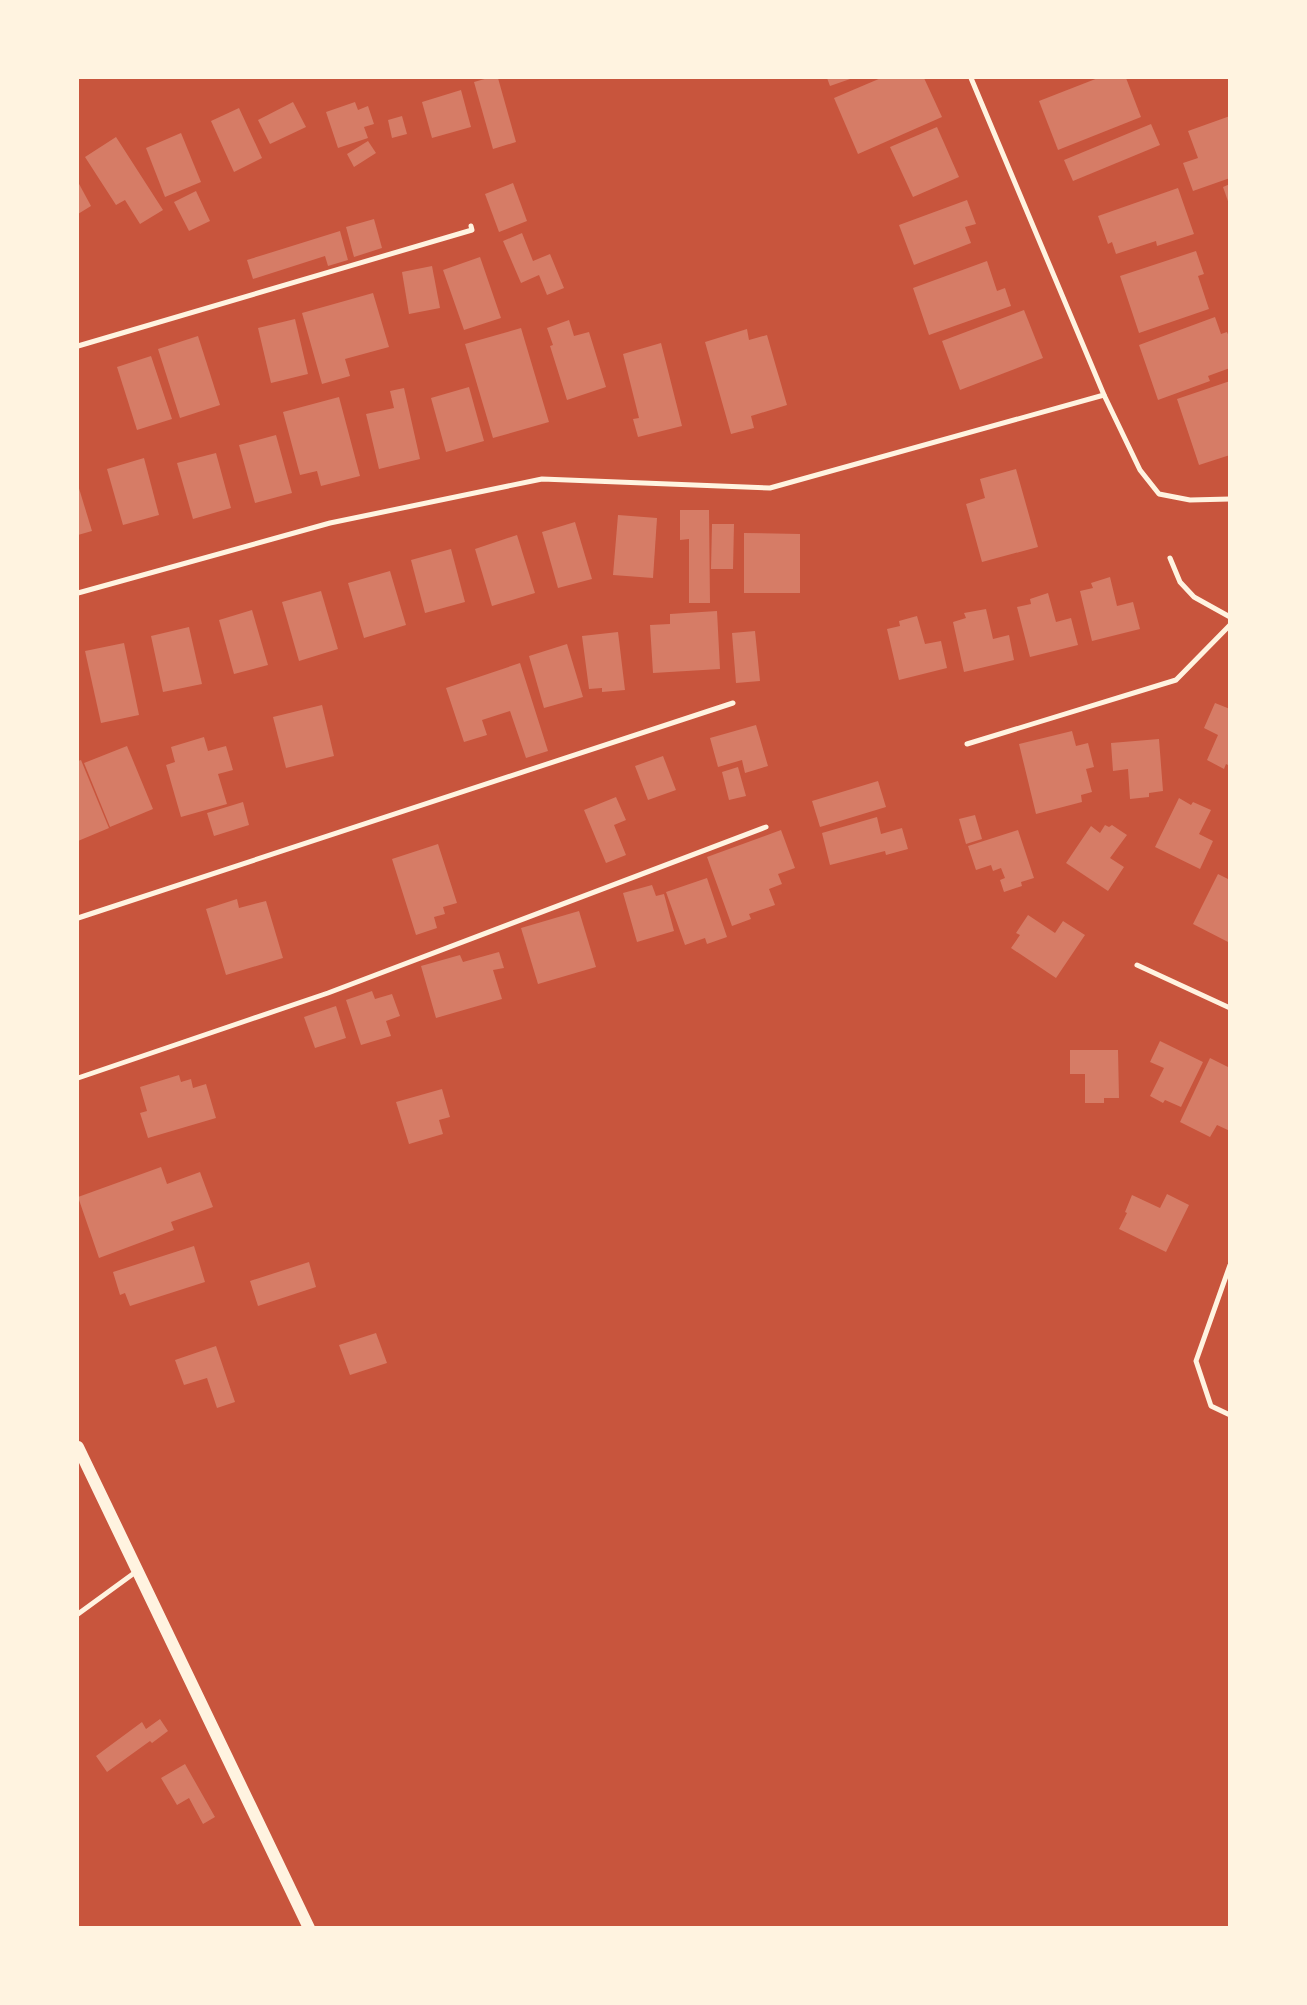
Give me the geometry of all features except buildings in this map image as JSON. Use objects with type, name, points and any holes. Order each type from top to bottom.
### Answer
[{"type":"main road","points":[[78,1447],[309,1928]]},
{"type":"street","points":[[971,78],[1104,395],[1140,470],[1159,494],[1190,500],[1230,499]]},
{"type":"street","points":[[78,346],[472,230],[471,226]]},
{"type":"street","points":[[78,593],[330,522],[542,479],[770,488],[1104,395]]},
{"type":"street","points":[[1170,558],[1180,582],[1194,597],[1230,617]]},
{"type":"street","points":[[967,744],[1176,680],[1230,625]]},
{"type":"street","points":[[78,918],[733,703]]},
{"type":"street","points":[[78,1078],[328,993],[766,827]]},
{"type":"street","points":[[1138,965],[1230,1008]]},
{"type":"street","points":[[1230,1265],[1196,1361],[1211,1406],[1230,1415]]},
{"type":"street","points":[[78,1614],[138,1571]]}]
